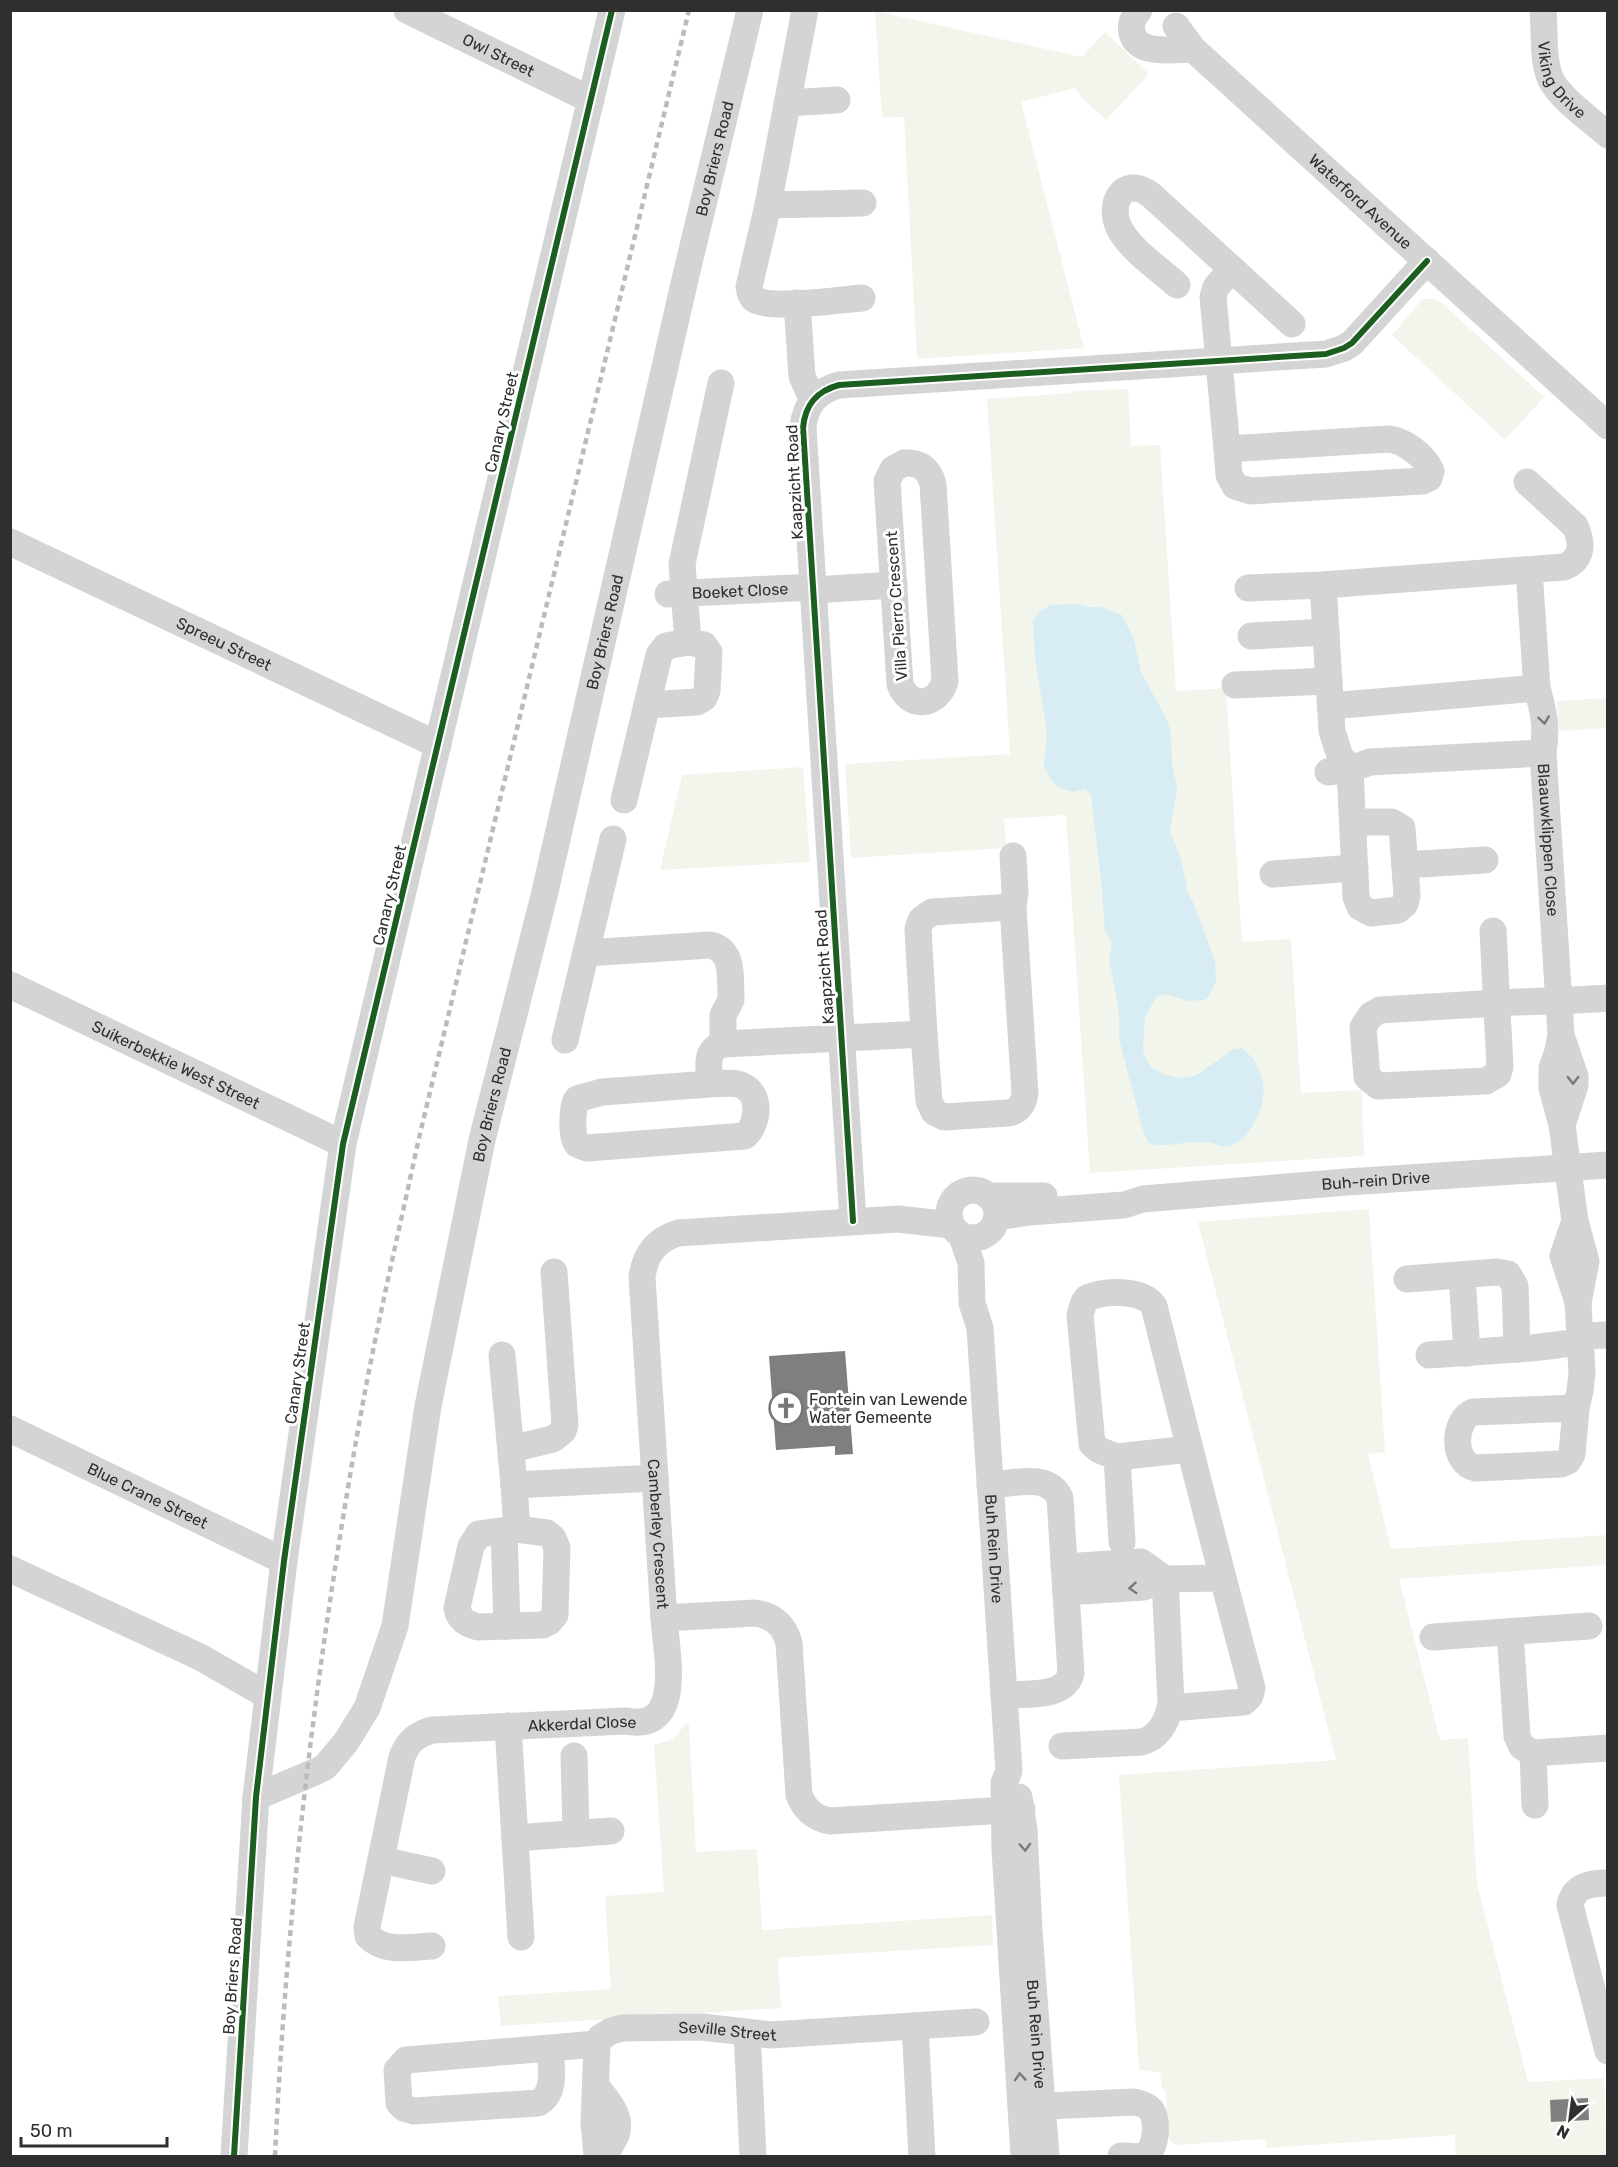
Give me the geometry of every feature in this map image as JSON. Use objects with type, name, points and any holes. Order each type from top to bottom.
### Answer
[{"type":"street","name":"Owl Street","points":[[407,10],[591,100]]},
{"type":"street","name":"Canary Street","points":[[256,1797],[284,1561],[343,1144],[612,10]]},
{"type":"street","name":"Boy Briers Road","points":[[234,2157],[256,1797],[325,1767],[346,1742],[367,1708],[395,1626],[428,1406],[482,1140],[544,896],[683,286],[750,10]]},
{"type":"street","points":[[805,10],[768,205],[749,286],[750,294],[758,301],[797,303],[862,298]]},
{"type":"street","points":[[1139,10],[1133,19],[1131,28],[1134,38],[1140,45],[1150,49],[1193,49]]},
{"type":"street","name":"Viking Drive","points":[[1543,10],[1547,65],[1552,80],[1563,94],[1608,135]]},
{"type":"street","name":"Waterford Avenue","points":[[1159,48],[1168,44],[1174,36],[1172,18]]},
{"type":"street","name":"Waterford Avenue","points":[[1172,18],[1193,49],[1608,426]]},
{"type":"street","points":[[787,102],[837,100]]},
{"type":"street","points":[[1177,285],[1128,240],[1120,229],[1114,214],[1115,202],[1127,190],[1140,189],[1151,195],[1293,324]]},
{"type":"street","points":[[768,205],[863,203]]},
{"type":"street","points":[[797,303],[802,376],[812,399],[839,385],[1326,354],[1344,348],[1359,336],[1427,261]]},
{"type":"street","points":[[1227,449],[1394,439],[1406,444],[1429,465],[1431,471],[1429,477],[1422,481],[1245,491],[1239,489],[1231,481],[1227,449],[1214,293],[1232,268]]},
{"type":"street","points":[[688,642],[675,594],[721,382]]},
{"type":"street","name":"Kaapzicht Road","points":[[812,399],[803,418],[803,428],[854,1221]]},
{"type":"street","name":"Villa Pierro Crescent","points":[[910,463],[927,470],[933,484],[945,681],[943,689],[934,699],[927,701],[912,699],[902,689],[894,585],[887,481],[893,469],[898,465],[910,463]]},
{"type":"street","points":[[1248,588],[1323,585],[1529,570],[1564,567],[1573,563],[1579,555],[1580,547],[1579,534],[1575,525],[1527,482]]},
{"type":"street","name":"Spreeu Street","points":[[10,542],[438,745]]},
{"type":"street","points":[[1529,570],[1537,688],[1545,716],[1546,731],[1543,753]]},
{"type":"street","name":"Boeket Close","points":[[675,594],[894,585]]},
{"type":"street","points":[[1323,585],[1332,731],[1340,756],[1339,771],[1353,822],[1356,897],[1360,907],[1371,913],[1398,910],[1402,907],[1407,895],[1402,828],[1392,822],[1353,822]]},
{"type":"street","points":[[1251,636],[1326,632]]},
{"type":"street","points":[[624,800],[647,705],[662,650],[672,644],[688,642],[704,645],[709,652],[707,691],[704,698],[697,702],[647,705]]},
{"type":"street","points":[[1235,686],[1330,694],[1537,688]]},
{"type":"street","name":"Blaauwklippen Close","points":[[1339,771],[1370,762],[1543,753],[1561,1035],[1575,1076],[1575,1085],[1562,1125],[1575,1221],[1563,1256],[1578,1303],[1580,1339]]},
{"type":"street","points":[[565,1040],[613,839]]},
{"type":"street","points":[[1013,856],[1015,892],[1013,907],[1025,1094],[1021,1106],[1008,1113],[945,1117],[934,1112],[929,1101],[918,929],[921,920],[932,912],[1013,907]]},
{"type":"street","points":[[1405,865],[1485,860]]},
{"type":"street","points":[[1273,874],[1354,868]]},
{"type":"street","points":[[1492,932],[1497,1003],[1500,1067],[1498,1074],[1486,1081],[1377,1086],[1367,1077],[1363,1027],[1366,1020],[1380,1010],[1497,1003],[1608,998]]},
{"type":"street","points":[[586,952],[710,945],[720,949],[729,961],[731,996],[722,1018],[723,1044]]},
{"type":"street","name":"Suikerbekkie West Street","points":[[10,985],[343,1144]]},
{"type":"street","points":[[710,1084],[708,1064],[710,1053],[723,1044],[924,1034]]},
{"type":"street","points":[[733,1083],[742,1085],[751,1093],[756,1107],[755,1120],[753,1127],[745,1136],[587,1148],[575,1140],[573,1108],[577,1099],[582,1096],[602,1092],[710,1084],[733,1083]]},
{"type":"street","name":"Buh-rein Drive","points":[[992,1215],[1126,1196],[1143,1199],[1347,1182],[1608,1166]]},
{"type":"street","points":[[965,1192],[981,1192],[992,1215],[977,1238],[955,1221],[958,1195],[965,1192]]},
{"type":"street","name":"Camberley Crescent","points":[[955,1221],[927,1212],[897,1219],[678,1233],[668,1236],[652,1249],[643,1267],[642,1277],[664,1618],[755,1612],[780,1623],[789,1643],[799,1795],[806,1809],[813,1815],[830,1821],[1013,1810]]},
{"type":"street","name":"Buh Rein Drive","points":[[980,1328],[991,1303],[989,1262],[992,1215]]},
{"type":"street","name":"Buh Rein Drive","points":[[955,1221],[971,1263],[972,1303],[980,1328],[1009,1771],[1004,1783],[1013,1810],[1032,2107],[1046,2157]]},
{"type":"street","points":[[511,1449],[553,1439],[563,1431],[565,1425],[554,1272]]},
{"type":"street","points":[[1407,1279],[1497,1272],[1508,1274],[1515,1286],[1517,1349]]},
{"type":"street","points":[[1462,1275],[1467,1353]]},
{"type":"street","points":[[1170,1708],[1244,1702],[1250,1696],[1252,1688],[1154,1306],[1145,1298],[1129,1292],[1091,1296],[1084,1302],[1080,1316],[1090,1437],[1095,1447],[1116,1457],[1190,1449]]},
{"type":"street","points":[[1429,1355],[1517,1349],[1608,1335]]},
{"type":"street","points":[[1576,1408],[1582,1373],[1580,1339]]},
{"type":"street","points":[[502,1355],[514,1485],[507,1626]]},
{"type":"street","name":"Blue Crane Street","points":[[10,1429],[284,1561]]},
{"type":"street","points":[[1116,1457],[1122,1542]]},
{"type":"street","points":[[514,1485],[655,1478]]},
{"type":"street","points":[[990,1485],[1039,1482],[1055,1490],[1060,1498],[1070,1680],[1066,1685],[1054,1691],[1004,1695]]},
{"type":"street","points":[[511,1530],[540,1530],[547,1533],[555,1542],[557,1548],[556,1611],[553,1619],[543,1625],[478,1627],[469,1625],[458,1614],[457,1608],[471,1546],[479,1534],[511,1530]]},
{"type":"street","points":[[10,1569],[200,1657],[268,1696]]},
{"type":"street","points":[[1065,1579],[1144,1587],[1165,1579],[1222,1578]]},
{"type":"street","points":[[1062,1746],[1142,1742],[1150,1740],[1160,1732],[1170,1708],[1165,1579]]},
{"type":"street","name":"Akkerdal Close","points":[[432,1946],[390,1948],[368,1936],[367,1927],[405,1748],[419,1734],[432,1730],[626,1721],[641,1723],[655,1717],[665,1705],[668,1689],[664,1618]]},
{"type":"street","points":[[1433,1637],[1589,1626]]},
{"type":"street","points":[[1510,1632],[1517,1736],[1522,1747],[1533,1753],[1608,1748]]},
{"type":"street","points":[[508,1726],[521,1937]]},
{"type":"street","points":[[1533,1753],[1535,1805]]},
{"type":"street","points":[[574,1756],[576,1834]]},
{"type":"street","points":[[515,1838],[611,1831]]},
{"type":"street","points":[[381,1860],[432,1871]]},
{"type":"street","points":[[1608,1883],[1583,1886],[1577,1890],[1571,1897],[1570,1913],[1601,1999],[1608,2051]]},
{"type":"street","name":"Seville Street","points":[[597,2044],[600,2038],[611,2031],[622,2028],[702,2027],[771,2035],[976,2022]]},
{"type":"street","points":[[915,2026],[922,2157]]},
{"type":"street","points":[[747,2033],[753,2157]]},
{"type":"street","points":[[550,2048],[550,2090],[547,2097],[538,2103],[414,2110],[404,2108],[399,2103],[397,2070],[406,2060],[597,2044],[594,2123],[597,2157]]},
{"type":"street","points":[[597,2087],[614,2111],[617,2122],[615,2135],[605,2157]]},
{"type":"street","points":[[1032,2107],[1134,2102],[1145,2105],[1153,2115],[1154,2144],[1143,2156],[1121,2157]]},
{"type":"street","name":"Buh Rein Drive","points":[[1024,2157],[1032,2107]]},
{"type":"shaded area","points":[[875,11],[1082,57],[1105,32],[1149,74],[1106,120],[1082,98],[1075,88],[1021,102],[1084,348],[917,359],[904,117],[882,118]]},
{"type":"shaded area","points":[[1425,299],[1434,299],[1442,303],[1544,397],[1505,440],[1392,335]]},
{"type":"shaded area","points":[[1128,389],[1131,446],[1160,445],[1176,691],[1226,688],[1242,942],[1291,939],[1301,1093],[1362,1090],[1364,1156],[1090,1173],[1066,815],[1004,819],[1006,848],[851,858],[845,764],[1010,754],[987,399],[1072,393],[1074,391]]},
{"type":"shaded area","points":[[1076,604],[1101,607],[1122,615],[1134,640],[1141,672],[1168,722],[1177,788],[1170,831],[1181,859],[1188,893],[1215,961],[1216,982],[1204,1000],[1189,1001],[1164,994],[1156,997],[1145,1017],[1143,1049],[1151,1067],[1166,1075],[1179,1078],[1195,1076],[1234,1049],[1242,1048],[1251,1057],[1262,1077],[1263,1098],[1256,1120],[1249,1131],[1237,1143],[1227,1147],[1207,1142],[1156,1145],[1149,1143],[1144,1134],[1119,1039],[1119,1012],[1109,959],[1112,943],[1105,930],[1091,795],[1085,789],[1073,792],[1059,788],[1051,780],[1044,766],[1047,730],[1035,658],[1033,621],[1037,614],[1050,605]]},
{"type":"shaded area","points":[[1607,698],[1607,728],[1559,731],[1557,701]]},
{"type":"shaded area","points":[[803,767],[810,862],[660,870],[682,775]]},
{"type":"shaded area","points":[[1369,1209],[1385,1452],[1368,1454],[1391,1549],[1607,1535],[1607,1565],[1399,1579],[1440,1740],[1468,1738],[1477,1884],[1528,2082],[1604,2078],[1607,2156],[1456,2156],[1455,2135],[1266,2148],[1265,2139],[1178,2145],[1172,2143],[1168,2138],[1166,2093],[1162,2087],[1160,2072],[1139,2070],[1119,1775],[1336,1760],[1198,1222]]},
{"type":"shaded area","points":[[685,1724],[689,1724],[696,1852],[757,1849],[762,1930],[992,1915],[993,1945],[778,1958],[781,2008],[501,2026],[498,1996],[611,1989],[605,1896],[664,1892],[654,1745],[674,1739]]},
{"type":"building","name":"Fontein van Lewende Water Gemeente","points":[[845,1351],[853,1454],[835,1455],[835,1446],[776,1450],[769,1356]]},
{"type":"building","points":[[1588,2098],[1589,2120],[1551,2122],[1550,2100]]},
{"type":"railway","points":[[275,2156],[288,1963],[307,1770],[334,1577],[366,1386],[419,1138],[689,10]]},
{"type":"cycle path","points":[[234,2156],[256,1797],[284,1561],[343,1144],[612,10]]},
{"type":"cycle path","points":[[853,1221],[803,428],[809,405],[818,395],[839,385],[1326,354],[1352,343],[1427,261]]},
{"type":"place","name":"Fontein van Lewende Water Gemeente","points":[[786,1408]]}]
